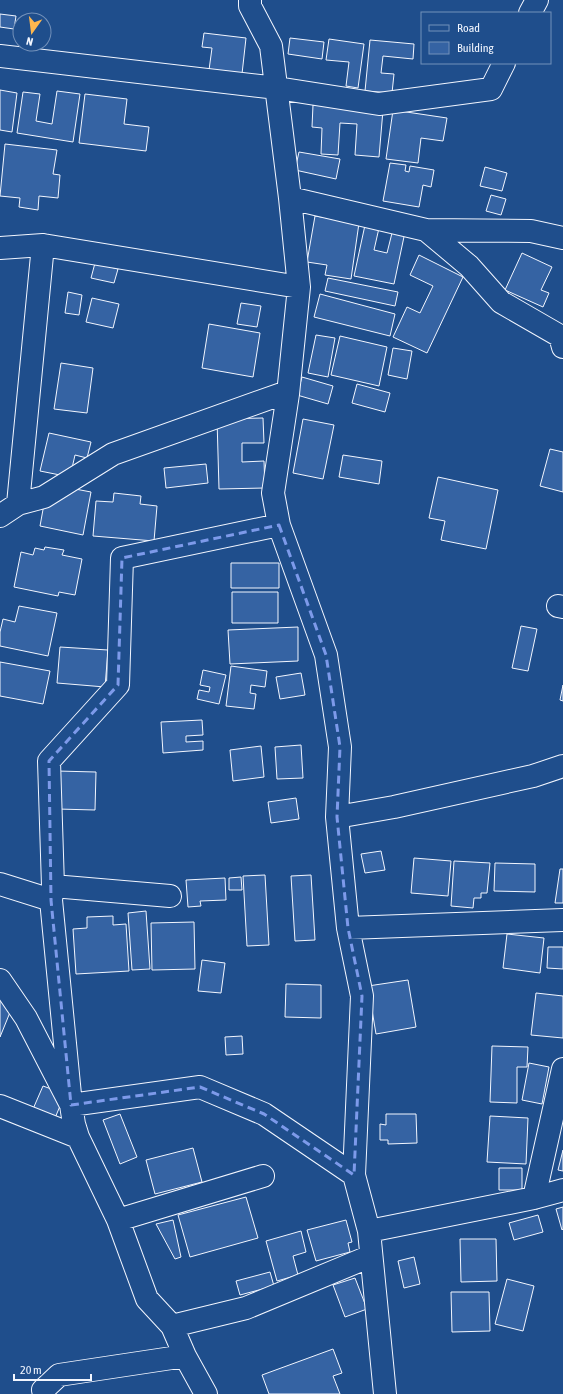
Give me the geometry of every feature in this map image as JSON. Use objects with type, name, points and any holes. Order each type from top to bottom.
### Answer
[{"type":"street","points":[[250,0],[250,6],[271,46],[290,198],[299,287],[288,394],[273,493],[279,525],[326,655],[340,747],[337,817],[348,928],[362,996],[354,1175],[369,1231],[385,1394]]},
{"type":"street","points":[[531,12],[537,0]]},
{"type":"street","points":[[0,56],[277,88],[379,104],[491,89],[504,64]]},
{"type":"street","points":[[290,198],[426,230],[531,231],[563,238]]},
{"type":"street","points":[[426,230],[469,266],[501,302],[560,336],[563,347]]},
{"type":"street","points":[[0,248],[43,245],[299,287]]},
{"type":"street","points":[[18,504],[43,245]]},
{"type":"street","points":[[0,516],[18,504],[44,497],[113,454],[287,392],[288,394]]},
{"type":"street","points":[[206,1394],[185,1356],[172,1326],[147,1299],[118,1220],[78,1137],[74,1124],[52,893],[49,761],[118,685],[122,558],[279,525]]},
{"type":"street","points":[[337,817],[417,802],[532,776],[563,766]]},
{"type":"street","points":[[0,884],[52,893],[170,896]]},
{"type":"street","points":[[348,928],[563,920]]},
{"type":"street","points":[[0,980],[26,1018],[71,1105]]},
{"type":"street","points":[[534,1198],[563,1069]]},
{"type":"street","points":[[71,1105],[200,1087],[264,1114],[354,1175]]},
{"type":"street","points":[[0,1106],[78,1137]]},
{"type":"street","points":[[118,1220],[263,1176]]},
{"type":"street","points":[[369,1231],[534,1198],[563,1190]]},
{"type":"street","points":[[172,1326],[246,1308],[371,1256]]},
{"type":"street","points":[[44,1394],[44,1390],[59,1375],[185,1356]]},
{"type":"highlighted area","points":[[279,525],[326,655],[340,747],[337,817],[348,928],[362,996],[354,1175],[264,1114],[200,1087],[71,1105],[51,900],[49,761],[118,685],[122,558]]},
{"type":"building","points":[[0,14],[12,16],[12,29],[0,27]]},
{"type":"building","points":[[204,33],[246,38],[242,74],[209,70],[212,48],[202,47]]},
{"type":"building","points":[[290,38],[324,42],[322,59],[288,54]]},
{"type":"building","points":[[329,39],[364,44],[358,88],[346,86],[349,62],[326,60]]},
{"type":"building","points":[[370,40],[414,44],[413,59],[383,56],[381,73],[394,74],[392,93],[365,91]]},
{"type":"building","points":[[0,90],[17,93],[12,132],[0,130]]},
{"type":"building","points":[[57,91],[80,94],[73,142],[17,133],[23,92],[40,94],[36,121],[52,124]]},
{"type":"building","points":[[85,94],[127,99],[124,124],[149,127],[146,151],[79,143]]},
{"type":"building","points":[[313,105],[383,110],[379,157],[355,155],[357,124],[340,123],[338,155],[321,154],[322,128],[312,127]]},
{"type":"building","points":[[393,110],[447,118],[443,141],[421,138],[418,163],[386,159]]},
{"type":"building","points":[[5,144],[57,150],[53,174],[60,175],[58,198],[39,196],[38,210],[19,207],[20,198],[0,196]]},
{"type":"building","points":[[299,152],[340,159],[336,179],[295,170]]},
{"type":"building","points":[[390,163],[406,165],[405,171],[409,172],[410,166],[434,170],[431,187],[423,185],[419,207],[383,201]]},
{"type":"building","points":[[485,167],[507,173],[502,191],[480,186]]},
{"type":"building","points":[[491,195],[506,199],[501,215],[486,211]]},
{"type":"building","points":[[315,216],[359,223],[351,279],[325,275],[327,265],[307,262]]},
{"type":"building","points":[[365,225],[379,228],[374,250],[387,253],[393,229],[405,232],[394,284],[354,276]]},
{"type":"building","points":[[522,253],[552,267],[541,290],[549,293],[543,307],[505,290]]},
{"type":"building","points":[[419,255],[463,277],[427,353],[393,337],[407,307],[420,313],[433,286],[410,275]]},
{"type":"building","points":[[95,263],[118,269],[114,283],[91,278]]},
{"type":"building","points":[[328,278],[398,292],[395,306],[325,291]]},
{"type":"building","points":[[68,292],[82,295],[79,315],[65,313]]},
{"type":"building","points":[[320,294],[395,314],[390,336],[314,317]]},
{"type":"building","points":[[92,298],[119,304],[113,328],[86,322]]},
{"type":"building","points":[[241,303],[261,306],[257,327],[237,324]]},
{"type":"building","points":[[209,324],[260,333],[253,377],[202,368]]},
{"type":"building","points":[[316,335],[335,338],[328,377],[308,373]]},
{"type":"building","points":[[340,336],[387,347],[379,386],[331,375]]},
{"type":"building","points":[[393,348],[412,351],[407,379],[388,375]]},
{"type":"building","points":[[61,363],[93,368],[87,413],[54,409]]},
{"type":"building","points":[[302,377],[333,386],[328,404],[297,395]]},
{"type":"building","points":[[357,384],[390,393],[385,412],[352,403]]},
{"type":"building","points":[[263,418],[264,443],[242,443],[242,462],[264,461],[265,488],[219,489],[217,419]]},
{"type":"building","points":[[303,419],[334,425],[323,479],[293,473]]},
{"type":"building","points":[[49,433],[91,442],[87,458],[75,455],[70,477],[40,471]]},
{"type":"building","points":[[550,449],[563,452],[563,492],[540,486]]},
{"type":"building","points":[[343,455],[382,461],[379,484],[339,477]]},
{"type":"building","points":[[206,464],[208,483],[166,488],[164,468]]},
{"type":"building","points":[[438,477],[498,490],[486,549],[441,540],[445,521],[429,518]]},
{"type":"building","points":[[70,488],[91,492],[83,535],[40,526],[44,504]]},
{"type":"building","points":[[114,493],[141,496],[140,504],[157,506],[154,541],[93,536],[96,501],[113,502]]},
{"type":"building","points":[[45,547],[64,550],[62,555],[82,559],[75,595],[59,592],[58,596],[14,587],[21,552],[33,555],[35,548],[44,550]]},
{"type":"building","points":[[231,563],[279,563],[279,588],[231,588]]},
{"type":"building","points":[[232,592],[278,592],[278,623],[232,623]]},
{"type":"building","points":[[19,606],[57,613],[48,656],[0,646],[0,632],[3,619],[15,622]]},
{"type":"building","points":[[521,626],[537,629],[528,671],[512,668]]},
{"type":"building","points":[[298,627],[298,661],[230,664],[228,630]]},
{"type":"building","points":[[60,647],[108,650],[105,687],[57,683]]},
{"type":"building","points":[[0,662],[50,671],[43,704],[0,696]]},
{"type":"building","points":[[231,666],[267,671],[265,687],[251,685],[250,693],[256,694],[254,709],[226,706]]},
{"type":"building","points":[[203,670],[226,675],[219,704],[197,699],[199,690],[209,692],[210,687],[200,685]]},
{"type":"building","points":[[301,673],[305,695],[280,699],[276,677]]},
{"type":"building","points":[[563,685],[563,701],[560,700]]},
{"type":"building","points":[[202,720],[203,735],[186,736],[186,742],[203,741],[203,750],[163,753],[161,722]]},
{"type":"building","points":[[301,745],[303,778],[277,779],[275,747]]},
{"type":"building","points":[[261,746],[264,777],[233,781],[230,750]]},
{"type":"building","points":[[57,771],[96,772],[95,810],[57,809]]},
{"type":"building","points":[[296,798],[299,819],[271,823],[268,802]]},
{"type":"building","points":[[381,851],[385,870],[365,873],[361,854]]},
{"type":"building","points":[[414,858],[451,861],[448,896],[411,893]]},
{"type":"building","points":[[454,861],[490,863],[487,893],[481,893],[481,898],[474,898],[473,908],[451,906]]},
{"type":"building","points":[[495,863],[535,864],[535,892],[494,891]]},
{"type":"building","points":[[560,869],[563,869],[563,903],[555,903]]},
{"type":"building","points":[[265,875],[269,945],[247,946],[243,876]]},
{"type":"building","points":[[311,875],[315,940],[295,941],[291,876]]},
{"type":"building","points":[[241,877],[242,890],[229,890],[229,878]]},
{"type":"building","points":[[225,878],[226,900],[200,901],[201,906],[188,907],[186,880]]},
{"type":"building","points":[[146,911],[150,969],[132,970],[128,913]]},
{"type":"building","points":[[113,916],[113,925],[126,924],[129,971],[76,974],[73,929],[87,928],[87,917]]},
{"type":"building","points":[[194,922],[195,969],[152,970],[151,923]]},
{"type":"building","points":[[507,934],[544,938],[540,973],[503,968]]},
{"type":"building","points":[[548,947],[563,947],[563,969],[547,968]]},
{"type":"building","points":[[202,960],[225,963],[221,993],[198,991]]},
{"type":"building","points":[[408,980],[416,1027],[376,1034],[368,986]]},
{"type":"building","points":[[286,984],[321,985],[321,1018],[285,1017]]},
{"type":"building","points":[[536,993],[563,996],[563,1038],[531,1035]]},
{"type":"building","points":[[0,1000],[13,1005],[0,1037]]},
{"type":"building","points":[[242,1036],[243,1054],[226,1055],[225,1037]]},
{"type":"building","points":[[492,1046],[528,1047],[527,1067],[517,1067],[517,1103],[490,1102]]},
{"type":"building","points":[[529,1063],[549,1067],[542,1104],[522,1100]]},
{"type":"building","points":[[43,1086],[65,1094],[55,1118],[33,1109]]},
{"type":"building","points":[[120,1114],[137,1157],[120,1164],[103,1120]]},
{"type":"building","points":[[386,1114],[416,1114],[417,1143],[388,1144],[388,1140],[380,1140],[380,1124],[386,1125]]},
{"type":"building","points":[[490,1116],[528,1118],[526,1164],[487,1162]]},
{"type":"building","points":[[193,1148],[202,1182],[155,1194],[146,1160]]},
{"type":"building","points":[[563,1150],[563,1171],[558,1170]]},
{"type":"building","points":[[499,1168],[522,1168],[522,1190],[499,1190]]},
{"type":"building","points":[[246,1197],[258,1238],[190,1257],[178,1215]]},
{"type":"building","points":[[563,1207],[563,1229],[562,1230],[556,1209]]},
{"type":"building","points":[[538,1215],[543,1232],[514,1240],[509,1223]]},
{"type":"building","points":[[173,1220],[181,1257],[175,1259],[156,1224]]},
{"type":"building","points":[[346,1220],[352,1242],[348,1243],[350,1252],[316,1261],[307,1230]]},
{"type":"building","points":[[301,1231],[306,1252],[293,1256],[298,1275],[277,1281],[266,1241]]},
{"type":"building","points":[[460,1239],[496,1239],[497,1281],[461,1282]]},
{"type":"building","points":[[414,1257],[420,1284],[404,1288],[398,1261]]},
{"type":"building","points":[[270,1272],[274,1286],[240,1295],[236,1281]]},
{"type":"building","points":[[355,1278],[367,1309],[345,1317],[333,1285]]},
{"type":"building","points":[[507,1279],[534,1286],[523,1331],[495,1324]]},
{"type":"building","points":[[451,1292],[489,1292],[490,1331],[452,1332]]},
{"type":"building","points":[[333,1349],[342,1373],[333,1376],[340,1394],[269,1394],[262,1375]]}]
